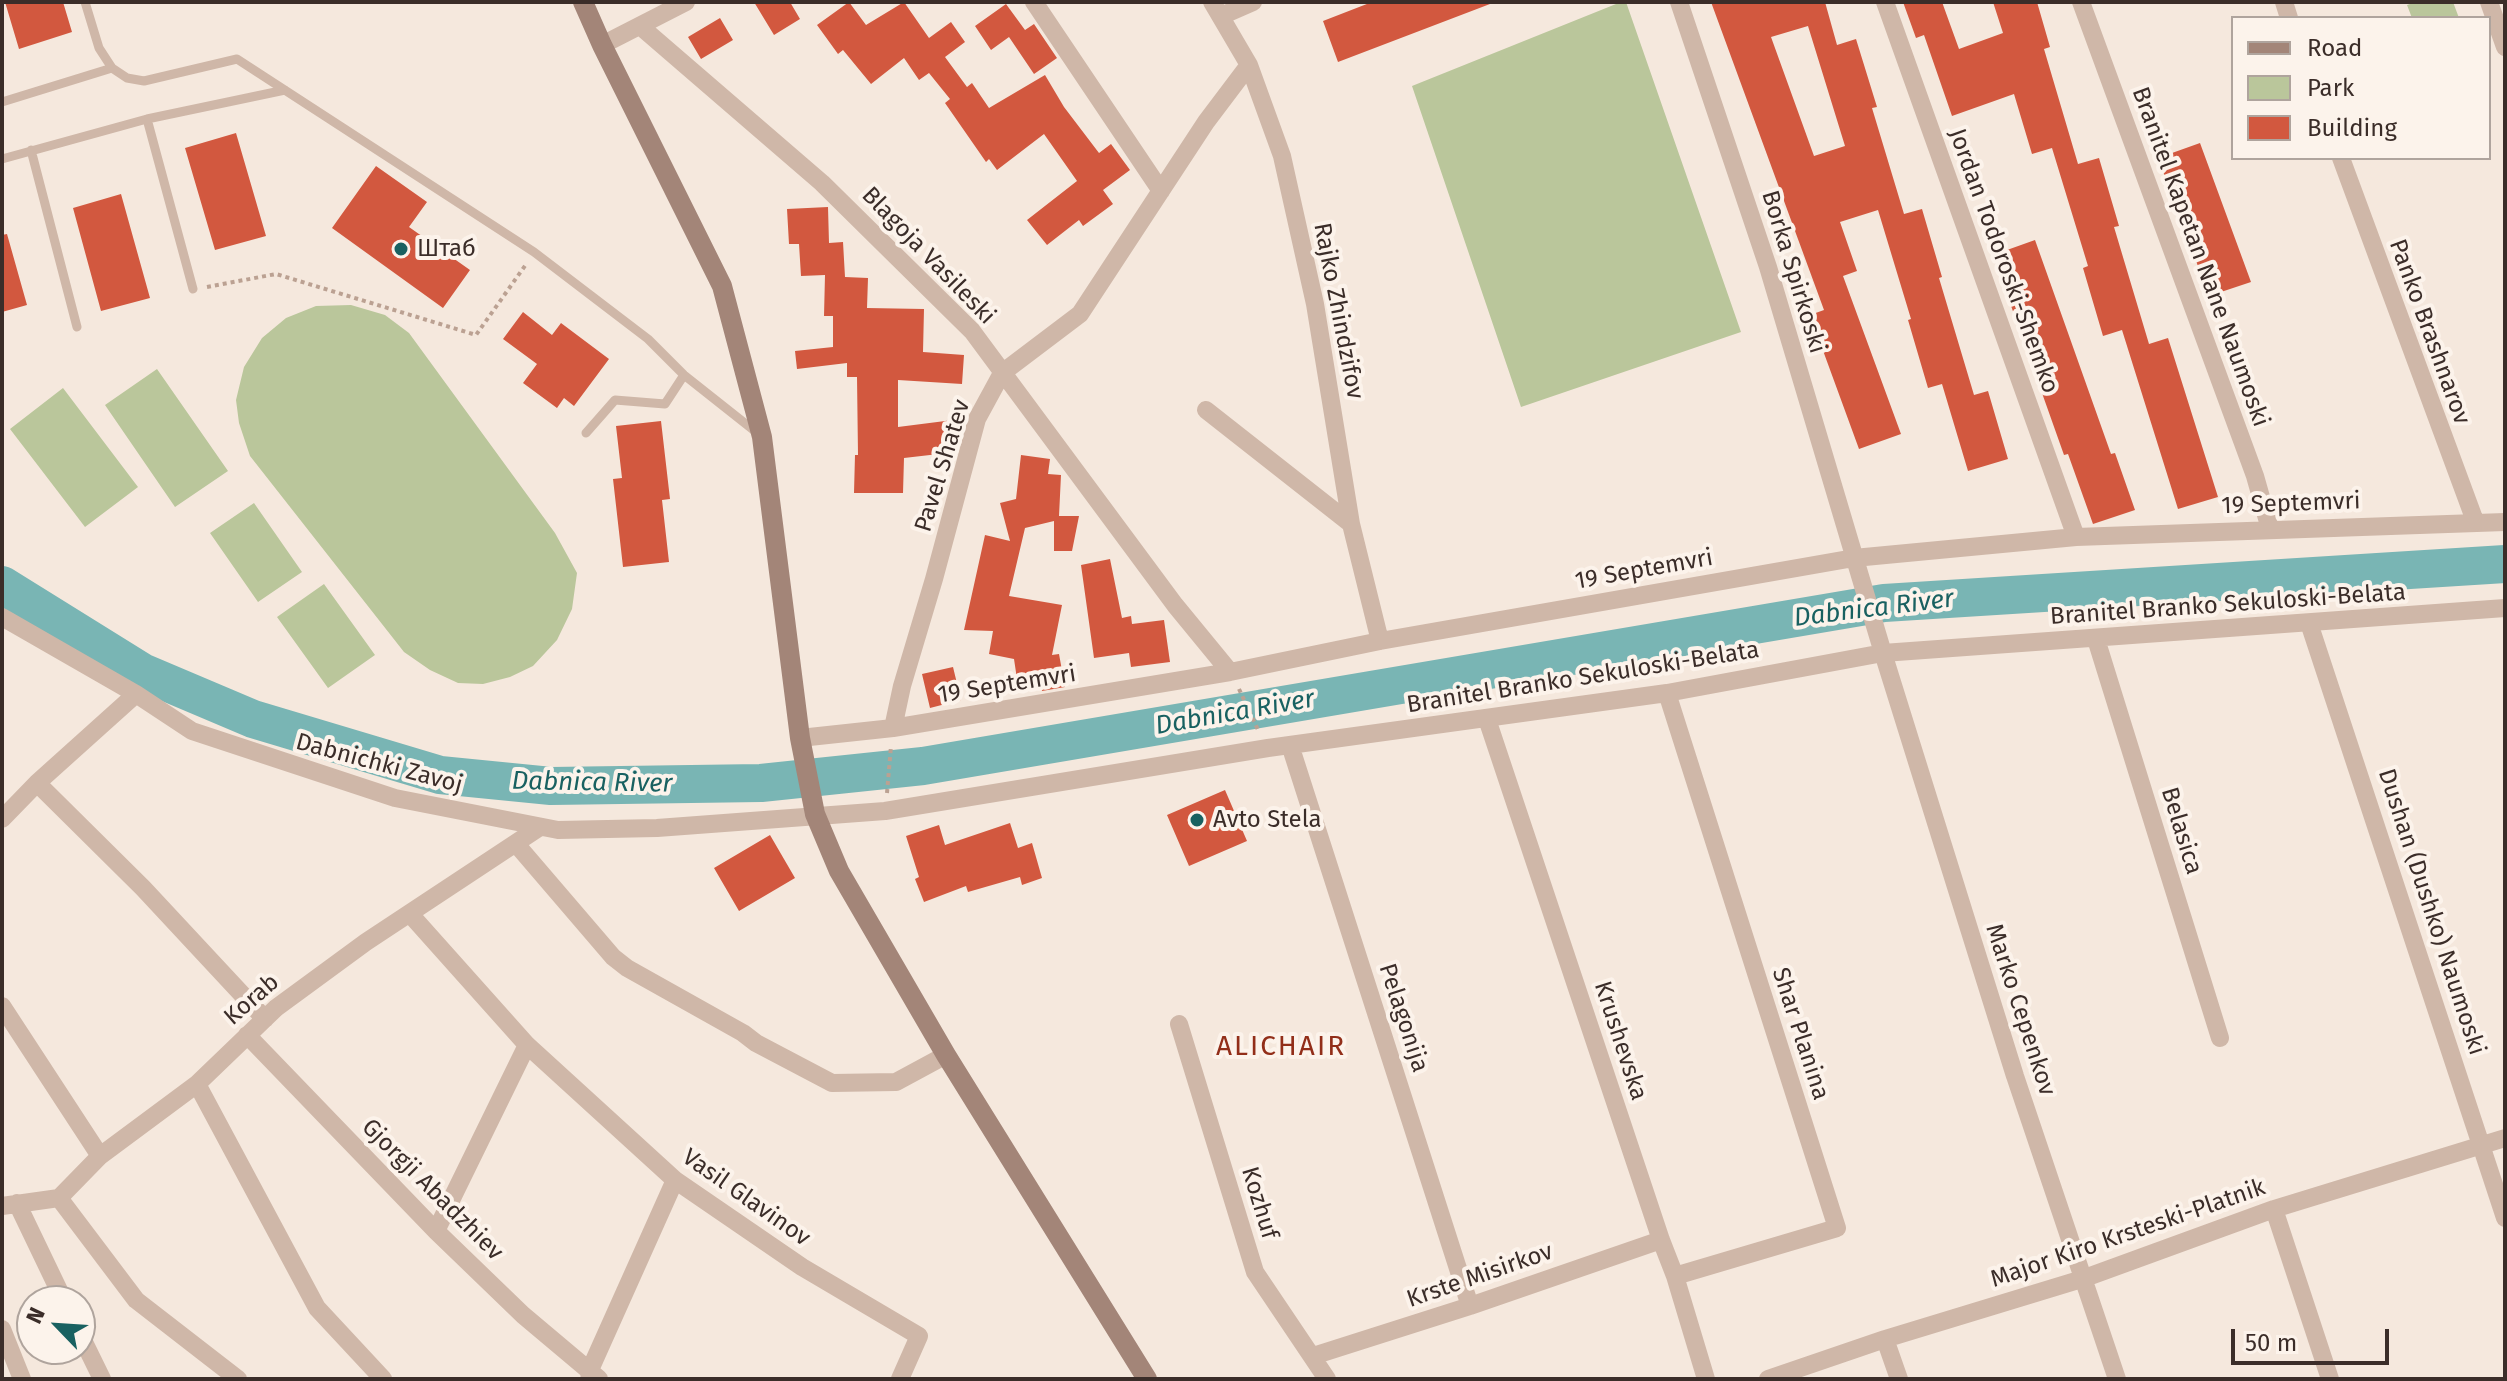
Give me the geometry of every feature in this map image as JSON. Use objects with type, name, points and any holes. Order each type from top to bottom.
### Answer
[{"type":"main road","points":[[583,2],[722,286],[762,437],[800,738],[815,814],[854,899],[946,1055],[1147,1379]]},
{"type":"street","points":[[602,45],[686,2]]},
{"type":"street","points":[[1034,2],[1161,191]]},
{"type":"street","points":[[1216,9],[1253,2]]},
{"type":"street","name":"Borka Spirkoski","points":[[1679,2],[1768,267],[1883,653]]},
{"type":"street","name":"Jordan Todoroski-Shemko","points":[[1885,2],[2076,537]]},
{"type":"street","name":"Branitel Kapetan Nane Naumoski","points":[[2081,2],[2255,476],[2270,529]]},
{"type":"street","points":[[2489,2],[2505,47]]},
{"type":"street","name":"Rajko Zhindzifov","points":[[1216,9],[1249,65],[1282,156],[1315,304],[1351,524],[1380,641]]},
{"type":"street","name":"Blagoja Vasileski","points":[[640,26],[822,183],[972,331],[1175,605],[1230,672]]},
{"type":"street","name":"Pavel Shatev","points":[[893,728],[977,419],[1002,373],[1080,314],[1206,122],[1249,65]]},
{"type":"street","name":"Panko Brashnarov","points":[[2342,160],[2475,521]]},
{"type":"street","points":[[1206,410],[1351,524]]},
{"type":"street","name":"19 Septemvri","points":[[800,738],[893,728],[1230,672],[1380,641],[1854,558],[2076,537],[2505,522]]},
{"type":"street","name":"Branitel Branko Sekuloski-Belata","points":[[815,814],[885,811],[1268,748],[1667,693],[1883,653],[2505,608]]},
{"type":"street","name":"Dabnichki Zavoj","points":[[2,617],[136,694],[192,731],[395,798],[558,830],[657,828],[815,814]]},
{"type":"street","name":"Dushan (Dushko) Naumoski","points":[[2309,623],[2505,1218]]},
{"type":"street","name":"Belasica","points":[[2096,639],[2220,1038]]},
{"type":"street","name":"Marko Cepenkov","points":[[1883,653],[2011,1061],[2117,1379]]},
{"type":"street","name":"Shar Planina","points":[[1667,693],[1837,1228],[1675,1276]]},
{"type":"street","points":[[2,819],[37,783],[136,694]]},
{"type":"street","name":"Krushevska","points":[[1487,719],[1675,1276],[1706,1379]]},
{"type":"street","name":"Pelagonija","points":[[1290,745],[1470,1306]]},
{"type":"street","points":[[37,783],[143,888],[265,1019]]},
{"type":"street","name":"Korab","points":[[59,1198],[100,1156],[197,1084],[276,1008],[366,942],[540,827]]},
{"type":"street","points":[[517,845],[613,957],[627,968],[832,1083],[896,1082],[946,1055]]},
{"type":"street","name":"Vasil Glavinov","points":[[410,914],[527,1045],[675,1180],[802,1267],[919,1336],[900,1379]]},
{"type":"street","points":[[2,1006],[100,1156]]},
{"type":"street","name":"Kozhuf","points":[[1179,1024],[1255,1272],[1327,1379]]},
{"type":"street","name":"Gjorgji Abadzhiev","points":[[247,1035],[436,1231],[593,1377],[675,1180]]},
{"type":"street","points":[[436,1231],[527,1045]]},
{"type":"street","points":[[197,1084],[317,1308],[383,1379]]},
{"type":"street","name":"Major Kiro Krsteski-Platnik","points":[[1768,1379],[1885,1339],[2082,1279],[2274,1209],[2505,1138]]},
{"type":"street","points":[[55,1285],[10,1205],[59,1198],[136,1300],[238,1379]]},
{"type":"street","points":[[2274,1209],[2330,1379]]},
{"type":"street","name":"Krste Misirkov","points":[[1313,1356],[1661,1240]]},
{"type":"street","points":[[2,1329],[22,1379]]},
{"type":"street","points":[[1885,1339],[1899,1379]]},
{"type":"lane","points":[[85,2],[99,48],[112,68],[127,78],[144,81],[237,59],[534,252],[648,339],[684,375],[762,437]]},
{"type":"lane","points":[[2,102],[112,68]]},
{"type":"lane","points":[[2,159],[147,119],[285,90]]},
{"type":"lane","points":[[147,119],[193,289]]},
{"type":"lane","points":[[31,150],[77,327]]},
{"type":"lane","points":[[586,433],[615,400],[665,404],[684,375]]},
{"type":"path","points":[[193,289],[276,274],[476,335],[534,252]]},
{"type":"path","points":[[1230,672],[1268,748]]},
{"type":"path","points":[[885,811],[893,728]]},
{"type":"green space","points":[[1626,2],[1741,332],[1521,407],[1412,86]]},
{"type":"green space","points":[[2416,2],[2453,2],[2458,16],[2411,16],[2407,5]]},
{"type":"green space","points":[[351,305],[385,315],[409,333],[555,533],[577,573],[572,609],[557,640],[533,666],[510,677],[483,684],[458,683],[430,670],[404,652],[250,456],[239,423],[236,400],[244,367],[262,338],[286,318],[316,306]]},
{"type":"green space","points":[[157,369],[228,471],[175,507],[105,405]]},
{"type":"green space","points":[[63,388],[138,487],[85,527],[10,429]]},
{"type":"green space","points":[[254,503],[302,572],[258,602],[210,533]]},
{"type":"green space","points":[[324,584],[375,655],[328,688],[277,617]]},
{"type":"building","points":[[5,2],[63,2],[72,32],[19,49]]},
{"type":"building","points":[[754,2],[790,2],[800,19],[774,35]]},
{"type":"building","points":[[849,2],[866,25],[904,2],[929,38],[951,22],[965,42],[945,57],[967,87],[972,83],[989,108],[1045,75],[1064,107],[1099,153],[1111,144],[1130,170],[1103,190],[1113,204],[1083,226],[1079,220],[1047,245],[1027,220],[1077,181],[1044,134],[997,170],[989,159],[986,162],[945,103],[950,99],[929,73],[919,80],[904,58],[871,84],[843,50],[838,54],[817,25]]},
{"type":"building","points":[[1372,2],[1490,4],[1338,62],[1323,21]]},
{"type":"building","points":[[1711,2],[1825,2],[1837,45],[1856,39],[1877,107],[1872,108],[1904,214],[1922,209],[1974,395],[1988,391],[2008,459],[1968,471],[1942,384],[1928,388],[1878,210],[1840,222],[1857,271],[1843,276],[1901,434],[1859,449],[1810,315],[1824,310]],"holes":[[[1808,26],[1845,146],[1814,156],[1771,37]]]},
{"type":"building","points":[[1903,2],[1942,2],[1959,49],[2003,33],[1993,2],[2037,2],[2050,47],[2044,49],[2078,164],[2099,158],[2119,226],[2114,227],[2149,344],[2168,338],[2218,497],[2178,509],[2122,330],[2103,336],[2083,268],[2088,266],[2052,148],[2032,154],[2014,94],[1952,116],[1924,35],[1916,38]]},
{"type":"building","points":[[1006,4],[1025,30],[1034,24],[1057,58],[1034,74],[1009,37],[991,50],[975,26]]},
{"type":"building","points":[[720,18],[733,40],[701,59],[688,37]]},
{"type":"building","points":[[236,133],[266,236],[215,250],[185,148]]},
{"type":"building","points":[[2200,143],[2251,282],[2209,296],[2158,158]]},
{"type":"building","name":"Штаб","points":[[376,166],[427,202],[409,227],[470,270],[443,308],[332,228]]},
{"type":"building","points":[[121,194],[150,298],[101,311],[73,208]]},
{"type":"building","points":[[828,207],[829,243],[843,242],[845,277],[868,278],[867,308],[924,309],[923,352],[964,355],[962,384],[898,380],[898,427],[953,420],[957,449],[956,452],[904,458],[903,493],[854,493],[855,455],[858,455],[857,377],[847,377],[847,363],[797,369],[795,351],[833,347],[833,316],[824,316],[825,275],[801,276],[799,244],[789,244],[787,209]]},
{"type":"building","points":[[7,234],[27,305],[2,312],[2,235]]},
{"type":"building","points":[[2035,240],[2111,454],[2115,453],[2135,510],[2093,524],[2068,454],[2064,455],[1993,255]]},
{"type":"building","points":[[523,312],[552,335],[561,323],[609,359],[574,406],[564,398],[557,408],[523,383],[537,364],[503,339]]},
{"type":"building","points":[[661,421],[670,499],[662,500],[669,562],[623,567],[613,479],[622,478],[616,426]]},
{"type":"building","points":[[1021,455],[1050,459],[1048,474],[1061,475],[1059,516],[1079,516],[1072,551],[1054,551],[1054,521],[1025,528],[1009,596],[1062,605],[1052,655],[1059,654],[1065,687],[1042,691],[1039,676],[1017,679],[1014,659],[989,654],[993,631],[964,630],[985,535],[1010,541],[1000,503],[1016,499]]},
{"type":"building","points":[[1110,559],[1122,618],[1131,616],[1132,624],[1164,620],[1170,662],[1131,667],[1129,653],[1094,658],[1081,565]]},
{"type":"building","points":[[953,667],[961,700],[930,708],[922,674]]},
{"type":"building","points":[[1225,790],[1247,841],[1189,866],[1167,815]]},
{"type":"building","points":[[1010,823],[1018,848],[1032,843],[1042,878],[1022,885],[1020,877],[968,892],[966,886],[924,902],[915,879],[919,877],[906,836],[939,825],[945,845]]},
{"type":"building","points":[[770,835],[795,878],[739,911],[714,868]]},
{"type":"waterway","name":"Dabnica River","points":[[2,585],[142,672],[253,719],[440,775],[551,786],[761,783],[923,766],[1884,603],[2505,564]]},
{"type":"place","name":"Штаб","points":[[401,249]]},
{"type":"place","name":"Avto Stela","points":[[1197,820]]},
{"type":"district","name":"ALICHAIR","points":[[1281,1047]]}]
